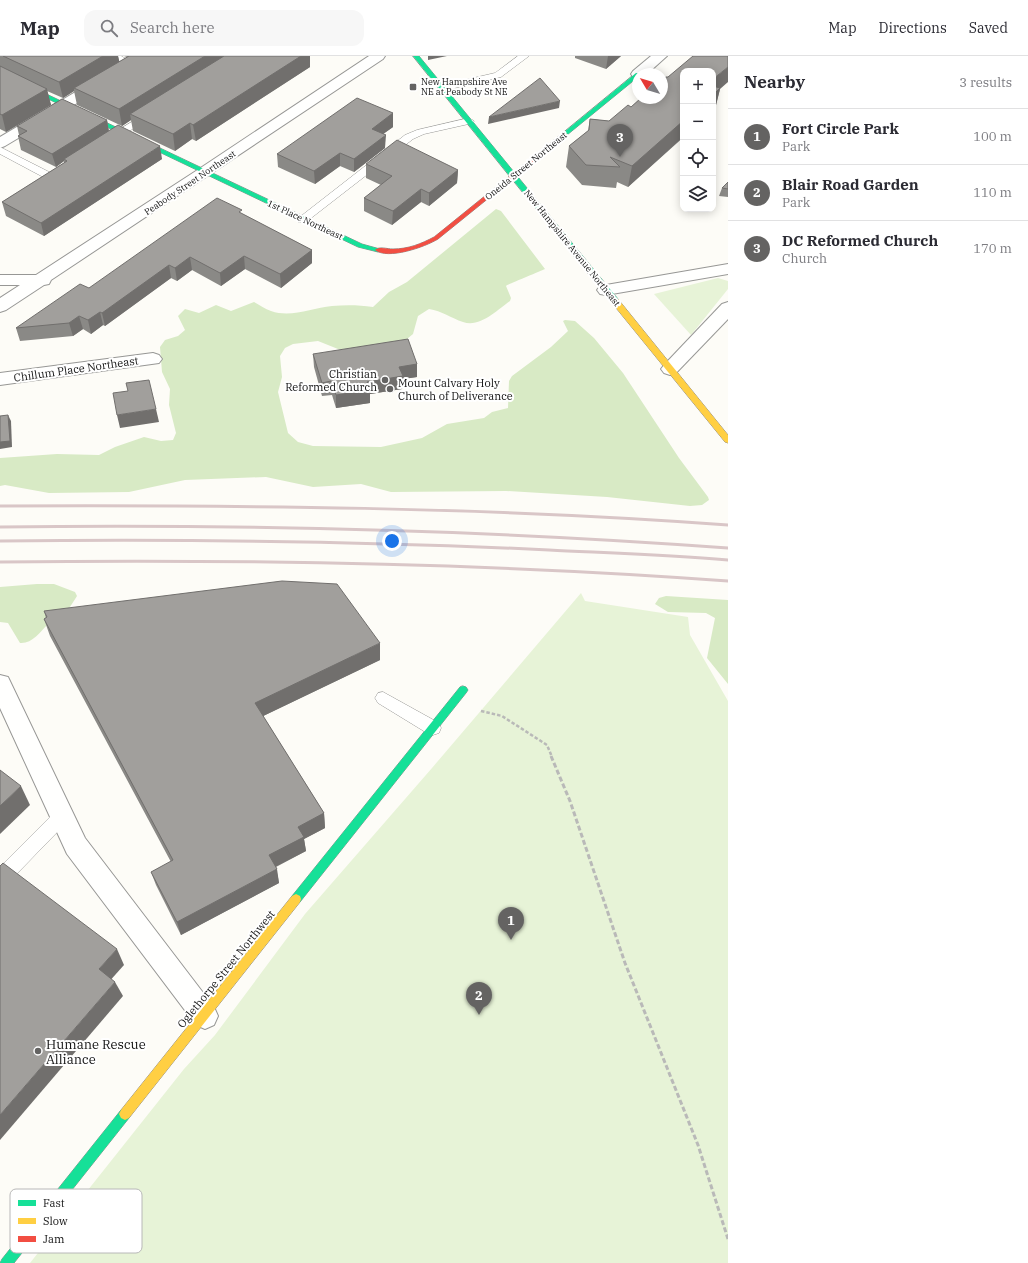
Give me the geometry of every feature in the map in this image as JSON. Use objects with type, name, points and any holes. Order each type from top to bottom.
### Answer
[{"type":"street","points":[[0,143],[146,56]]},
{"type":"street","name":"Peabody Street Northeast","points":[[0,306],[43,280],[378,56]]},
{"type":"street","name":"New Hampshire Avenue Northeast","points":[[416,56],[728,440]]},
{"type":"street","name":"Oneida Street Northeast","points":[[645,68],[660,56]]},
{"type":"street","name":"1st Place Northeast","points":[[0,74],[206,172],[302,220],[360,246],[391,252],[410,250]]},
{"type":"street","name":"Oneida Street Northeast","points":[[410,250],[423,246],[436,238],[632,79]]},
{"type":"street","points":[[606,290],[728,269]]},
{"type":"street","points":[[0,280],[43,280]]},
{"type":"street","points":[[670,369],[728,308]]},
{"type":"street","name":"Chillum Place Northeast","points":[[0,379],[153,359]]},
{"type":"street","points":[[0,684],[76,846],[205,1016]]},
{"type":"street","name":"Oglethorpe Street Northwest","points":[[66,1189],[205,1016],[463,690]]},
{"type":"street","name":"Oglethorpe Street Northwest","points":[[6,1263],[14,1253]]},
{"type":"lane","points":[[113,56],[132,65]]},
{"type":"lane","points":[[442,88],[498,75],[524,56]]},
{"type":"lane","points":[[98,146],[158,109]]},
{"type":"lane","points":[[302,220],[409,137],[421,132],[469,121]]},
{"type":"lane","points":[[0,150],[52,174],[37,184]]},
{"type":"lane","points":[[382,698],[433,728]]},
{"type":"lane","points":[[0,879],[62,816]]},
{"type":"path","points":[[453,703],[502,716],[547,745],[570,801],[624,963],[698,1145],[728,1239]]},
{"type":"green space","points":[[496,209],[501,211],[545,269],[506,286],[511,298],[510,301],[488,317],[476,323],[463,322],[438,311],[429,309],[418,316],[413,334],[401,344],[363,352],[338,349],[318,341],[293,344],[285,348],[280,356],[282,377],[278,392],[288,433],[298,442],[313,446],[381,447],[422,438],[447,424],[484,418],[492,412],[508,408],[509,381],[512,376],[551,347],[568,331],[563,321],[575,321],[594,338],[623,373],[679,458],[708,497],[709,500],[702,505],[690,506],[607,497],[506,491],[391,492],[361,484],[313,487],[266,477],[185,480],[129,492],[49,493],[5,485],[0,486],[0,458],[57,454],[99,455],[115,447],[144,437],[161,441],[173,440],[176,433],[169,405],[170,389],[162,372],[160,347],[165,340],[178,336],[185,330],[178,316],[185,309],[199,313],[216,305],[231,311],[254,302],[271,311],[279,313],[302,312],[332,306],[352,305],[373,307],[389,292],[407,282]]},
{"type":"green space","points":[[718,278],[728,281],[728,289],[691,335],[654,294]]},
{"type":"green space","points":[[54,584],[75,592],[77,596],[64,614],[50,623],[32,640],[20,643],[8,623],[0,622],[0,587]]},
{"type":"green space","points":[[581,593],[585,601],[688,617],[690,635],[728,701],[728,1263],[30,1263],[38,1253],[142,1253],[142,1189],[89,1189],[184,1069],[215,1035],[305,914]]},
{"type":"green space","points":[[666,596],[728,600],[728,684],[707,658],[715,618],[706,613],[668,612],[655,604],[659,598]]},
{"type":"building","points":[[3,56],[103,56],[59,82]]},
{"type":"building","points":[[129,56],[205,56],[119,109],[74,88]]},
{"type":"building","points":[[224,56],[301,56],[193,125],[190,123],[173,134],[130,114]]},
{"type":"building","points":[[693,56],[728,56],[728,67],[716,77],[716,68],[680,68],[680,124],[632,166],[610,157],[620,167],[586,165],[569,146],[589,130],[590,119],[609,121],[628,105],[631,107],[634,104],[668,104],[668,77]]},
{"type":"building","points":[[0,66],[47,89],[2,115],[0,114]]},
{"type":"building","points":[[540,78],[560,101],[489,117]]},
{"type":"building","points":[[716,87],[720,88],[716,92]]},
{"type":"building","points":[[357,98],[393,113],[372,129],[386,135],[354,159],[340,153],[314,171],[277,154]]},
{"type":"building","points":[[62,99],[107,120],[52,154],[18,136],[27,131],[17,126]]},
{"type":"building","points":[[118,125],[160,146],[41,223],[2,202],[67,161],[64,159]]},
{"type":"building","points":[[397,140],[458,170],[429,193],[421,189],[393,211],[364,198],[392,176],[366,164]]},
{"type":"building","points":[[728,182],[728,189],[722,188]]},
{"type":"building","points":[[217,198],[242,210],[239,212],[312,250],[280,274],[244,256],[220,273],[190,257],[175,268],[169,265],[102,313],[100,312],[88,320],[79,316],[69,323],[16,328],[80,284],[89,288]]},
{"type":"building","points":[[408,339],[417,364],[399,367],[403,376],[367,382],[370,390],[336,395],[331,381],[322,383],[313,354]]},
{"type":"building","points":[[149,380],[156,409],[117,415],[113,393],[128,391],[126,383]]},
{"type":"building","points":[[8,415],[10,441],[0,442],[0,416]]},
{"type":"building","points":[[282,581],[337,584],[380,643],[255,703],[324,813],[298,827],[304,837],[269,855],[277,869],[177,922],[151,872],[173,860],[44,619],[47,617],[44,611]]},
{"type":"building","points":[[0,770],[21,786],[0,806]]},
{"type":"building","name":"Humane Rescue Alliance","points":[[3,863],[117,949],[99,969],[115,982],[0,1115],[0,866]]},
{"type":"railway","points":[[0,506],[364,508],[546,514],[728,525]]},
{"type":"railway","points":[[0,527],[182,526],[364,530],[546,537],[728,548]]},
{"type":"railway","points":[[0,541],[137,540],[343,543],[549,550],[661,555],[728,560]]},
{"type":"railway","points":[[0,562],[182,561],[455,566],[728,581]]},
{"type":"traffic: fast","points":[[416,56],[615,301]]},
{"type":"traffic: fast","points":[[0,74],[360,246],[378,250]]},
{"type":"traffic: fast","points":[[565,134],[632,79]]},
{"type":"traffic: fast","points":[[296,899],[463,690]]},
{"type":"traffic: fast","points":[[65,1189],[125,1114]]},
{"type":"traffic: fast","points":[[6,1263],[14,1253]]},
{"type":"traffic: slow","points":[[615,301],[728,440]]},
{"type":"traffic: slow","points":[[125,1114],[296,899]]},
{"type":"traffic: jam","points":[[378,250],[394,251],[408,249],[422,245],[436,238],[565,134]]},
{"type":"place","name":"New Hampshire Ave NE at Peabody St NE","points":[[413,87]]},
{"type":"place","name":"DC Reformed Church","points":[[620,157]]},
{"type":"place","name":"Christian Reformed Church","points":[[385,380]]},
{"type":"place","name":"Mount Calvary Holy Church of Deliverance","points":[[390,389]]},
{"type":"place","name":"Fort Circle Park","points":[[511,940]]},
{"type":"place","name":"Blair Road Garden","points":[[479,1015]]},
{"type":"place","name":"Humane Rescue Alliance","points":[[38,1051]]}]
